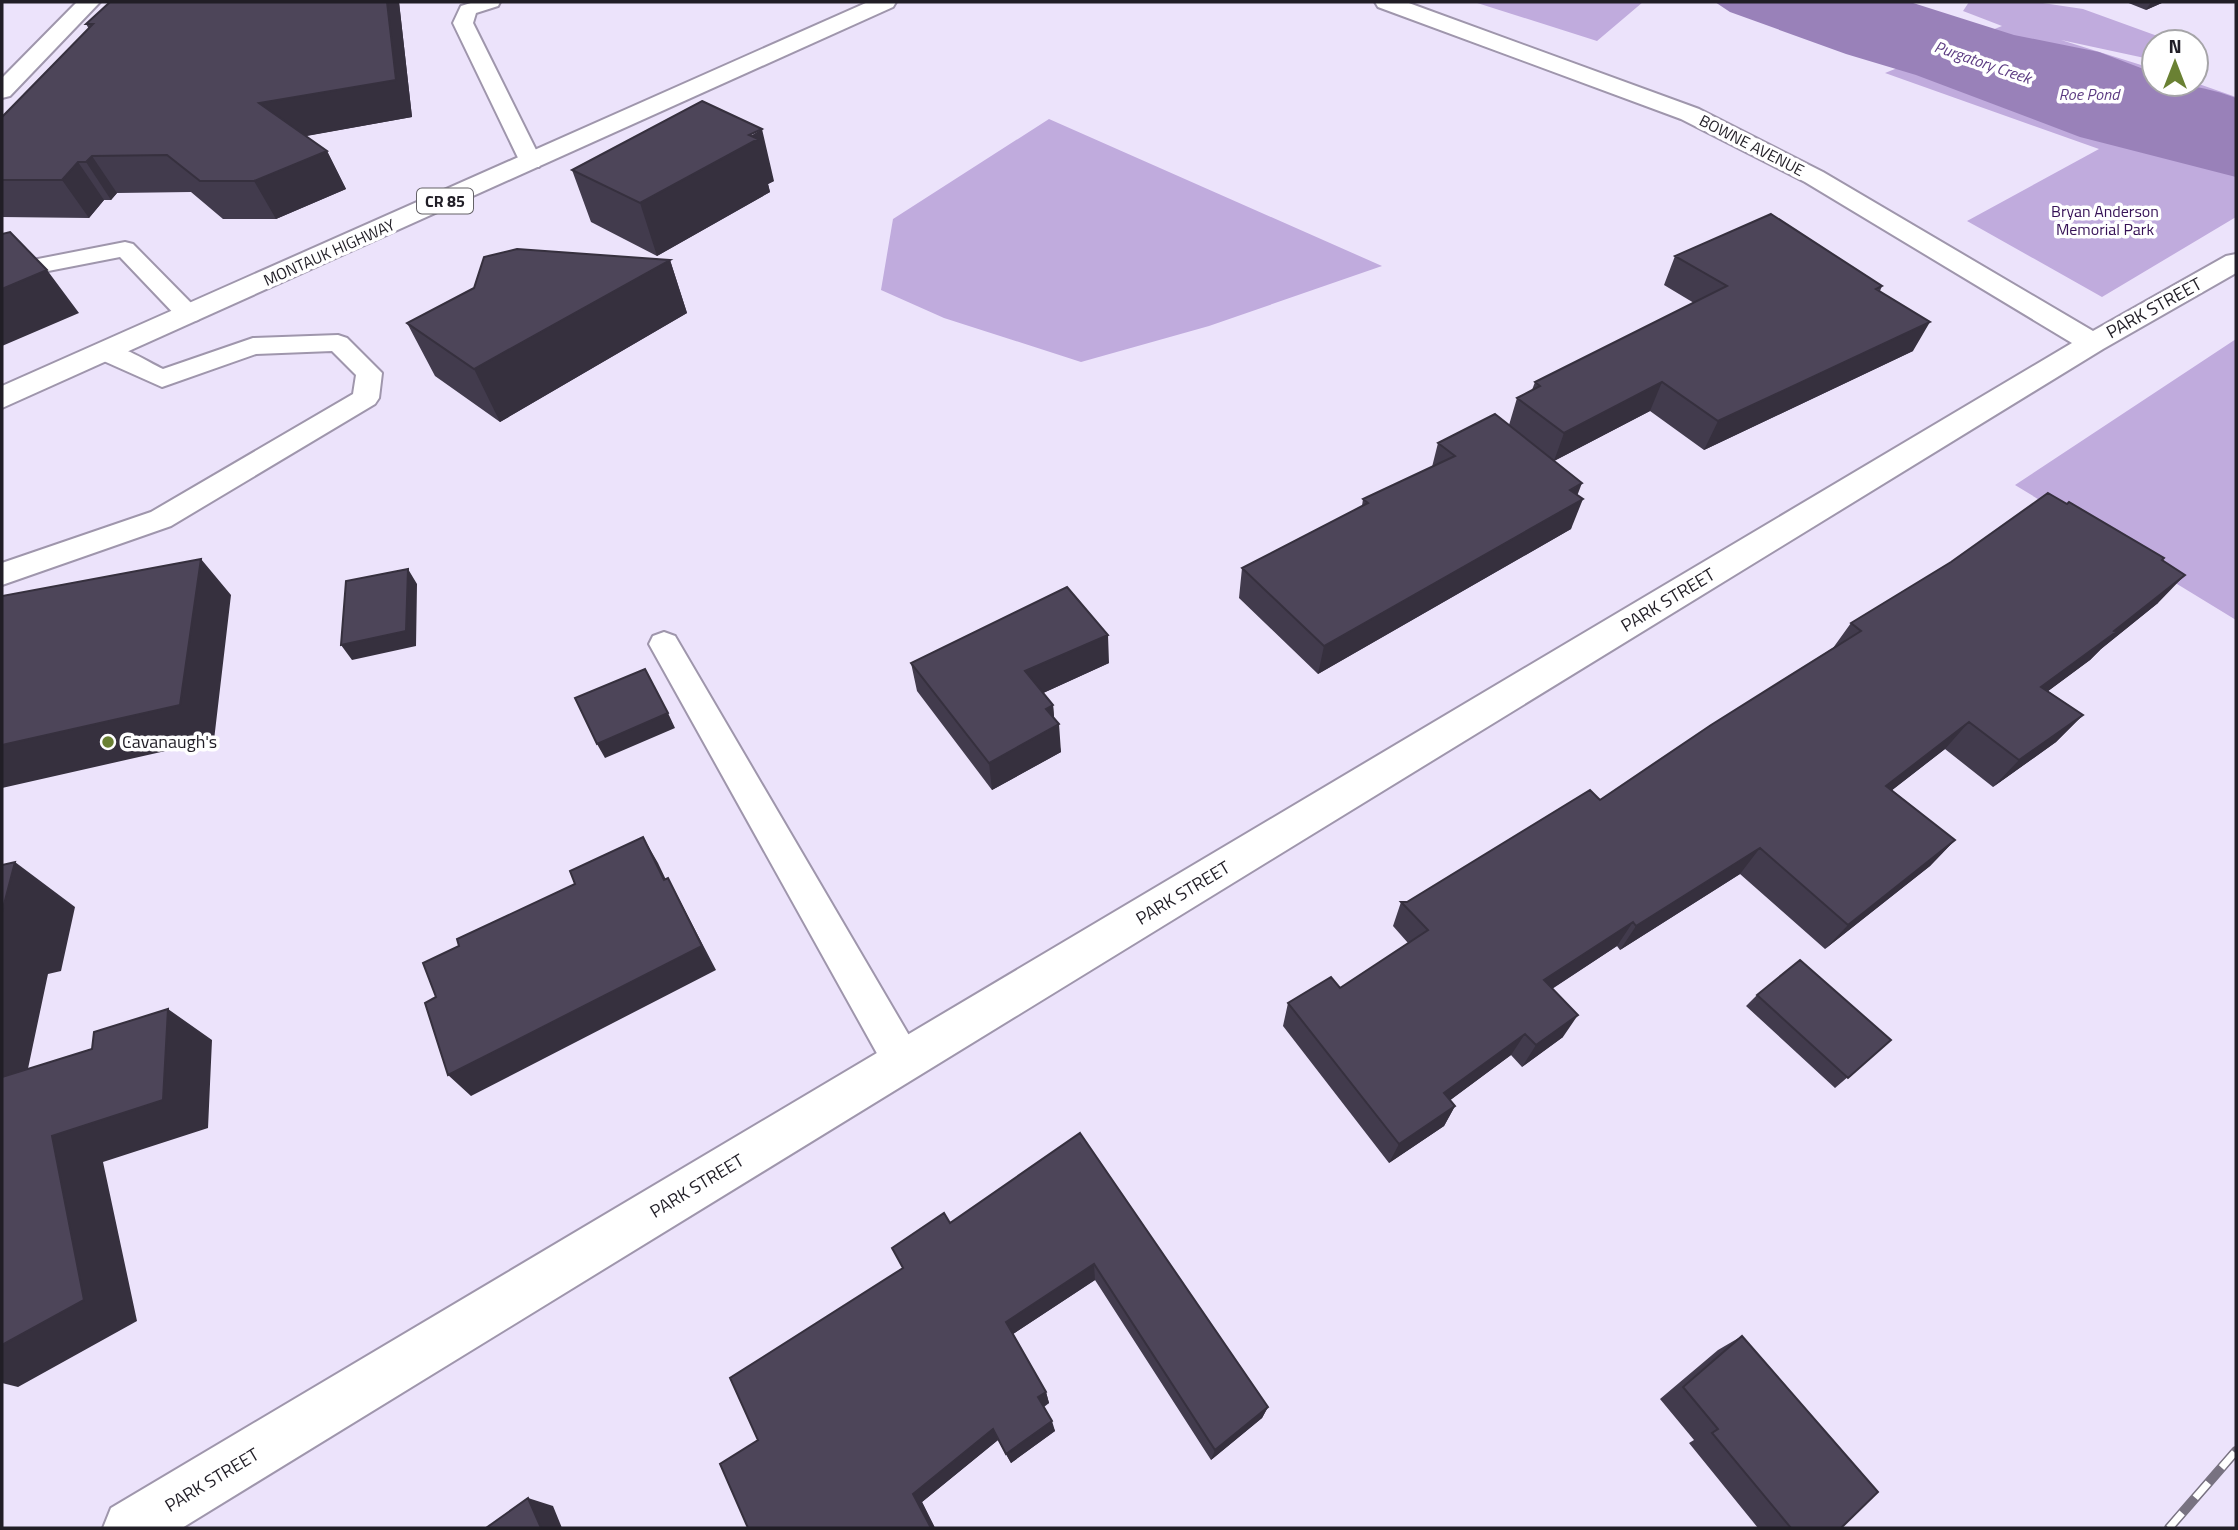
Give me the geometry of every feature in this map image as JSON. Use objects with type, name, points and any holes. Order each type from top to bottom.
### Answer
[{"type":"street","points":[[2,91],[89,2]]},
{"type":"street","name":"MONTAUK HIGHWAY","points":[[2,398],[885,2]]},
{"type":"street","name":"BOWNE AVENUE","points":[[1386,2],[1690,114],[1814,177],[1993,281],[2092,343]]},
{"type":"street","name":"PARK STREET","points":[[131,1528],[2092,343],[2236,262]]},
{"type":"lane","points":[[491,2],[468,6],[463,23],[531,162]]},
{"type":"lane","points":[[2,273],[125,249],[189,315]]},
{"type":"lane","points":[[2,574],[161,519],[366,398],[369,373],[338,343],[253,346],[162,379],[106,352]]},
{"type":"lane","points":[[664,644],[903,1062]]},
{"type":"green space","points":[[1474,2],[1643,2],[1597,41]]},
{"type":"green space","name":"Bryan Anderson Memorial Park","points":[[1969,2],[2036,2],[2083,9],[2140,30],[2140,57],[2061,40],[2140,65],[2140,98],[2210,98],[2210,88],[2236,97],[2236,217],[2102,297],[1967,221],[2099,149],[1885,73],[2002,26],[1963,11]]},
{"type":"green space","points":[[1049,119],[1382,266],[1209,326],[1081,362],[944,318],[881,290],[893,219]]},
{"type":"green space","points":[[2236,339],[2236,620],[2015,485]]},
{"type":"water","name":"Roe Pond","points":[[1715,2],[1910,2],[2014,35],[2099,52],[2140,68],[2140,98],[2210,98],[2210,90],[2236,98],[2236,177],[2080,137],[1916,75],[1846,54],[1730,12]]},
{"type":"building","points":[[110,2],[387,2],[396,80],[259,103],[327,151],[254,181],[200,181],[167,155],[92,156],[86,162],[78,162],[62,180],[2,180],[2,117],[93,24],[86,24]]},
{"type":"building","points":[[702,101],[762,129],[749,135],[758,139],[640,203],[572,170]]},
{"type":"building","points":[[1771,214],[1882,286],[1876,289],[1930,322],[1718,421],[1662,382],[1564,433],[1517,398],[1540,386],[1535,382],[1727,286],[1675,256]]},
{"type":"building","points":[[10,232],[47,270],[2,289],[2,234]]},
{"type":"building","points":[[517,249],[670,260],[474,369],[407,323],[474,288],[484,257]]},
{"type":"building","points":[[1495,414],[1582,483],[1570,490],[1583,499],[1324,646],[1242,568],[1368,503],[1363,499],[1455,456],[1438,443]]},
{"type":"building","points":[[2048,493],[2067,504],[2069,502],[2164,558],[2162,560],[2185,575],[2114,631],[2116,632],[2041,687],[2083,715],[2019,760],[1969,722],[1886,786],[1955,840],[1848,925],[1760,848],[1636,926],[1633,922],[1544,980],[1578,1015],[1536,1045],[1525,1034],[1444,1093],[1455,1106],[1399,1144],[1288,1003],[1331,977],[1340,988],[1428,930],[1401,902],[1407,902],[1590,790],[1600,800],[1711,725],[1861,631],[1851,623],[1951,562]]},
{"type":"building","points":[[201,559],[180,705],[2,745],[2,596]]},
{"type":"building","points":[[408,569],[406,631],[341,645],[346,581]]},
{"type":"building","points":[[1067,587],[1108,635],[1025,671],[1053,705],[1046,709],[1059,724],[989,763],[911,663]]},
{"type":"building","points":[[645,669],[668,713],[597,744],[575,698]]},
{"type":"building","points":[[643,837],[664,880],[668,878],[702,946],[448,1075],[425,1003],[436,997],[423,963],[459,946],[457,939],[575,884],[570,871]]},
{"type":"building","points":[[15,862],[2,912],[2,865]]},
{"type":"building","points":[[1800,960],[1891,1040],[1848,1078],[1757,995]]},
{"type":"building","points":[[168,1009],[163,1100],[52,1136],[84,1300],[2,1345],[2,1077],[92,1049],[94,1032]]},
{"type":"building","points":[[1080,1133],[1268,1407],[1215,1450],[1094,1264],[1006,1322],[1046,1392],[1038,1397],[1052,1421],[1006,1454],[993,1429],[913,1494],[931,1528],[748,1528],[720,1464],[758,1440],[730,1378],[903,1268],[892,1248],[944,1213],[950,1223]]},
{"type":"building","points":[[1742,1336],[1878,1492],[1841,1528],[1791,1528],[1712,1433],[1718,1429],[1683,1387]]},
{"type":"building","points":[[528,1498],[541,1528],[486,1528]]},
{"type":"railway","points":[[2169,1528],[2236,1451]]},
{"type":"place","name":"Cavanaugh's","points":[[108,742]]},
{"type":"water label","name":"Purgatory Creek","points":[[1983,62]]}]
